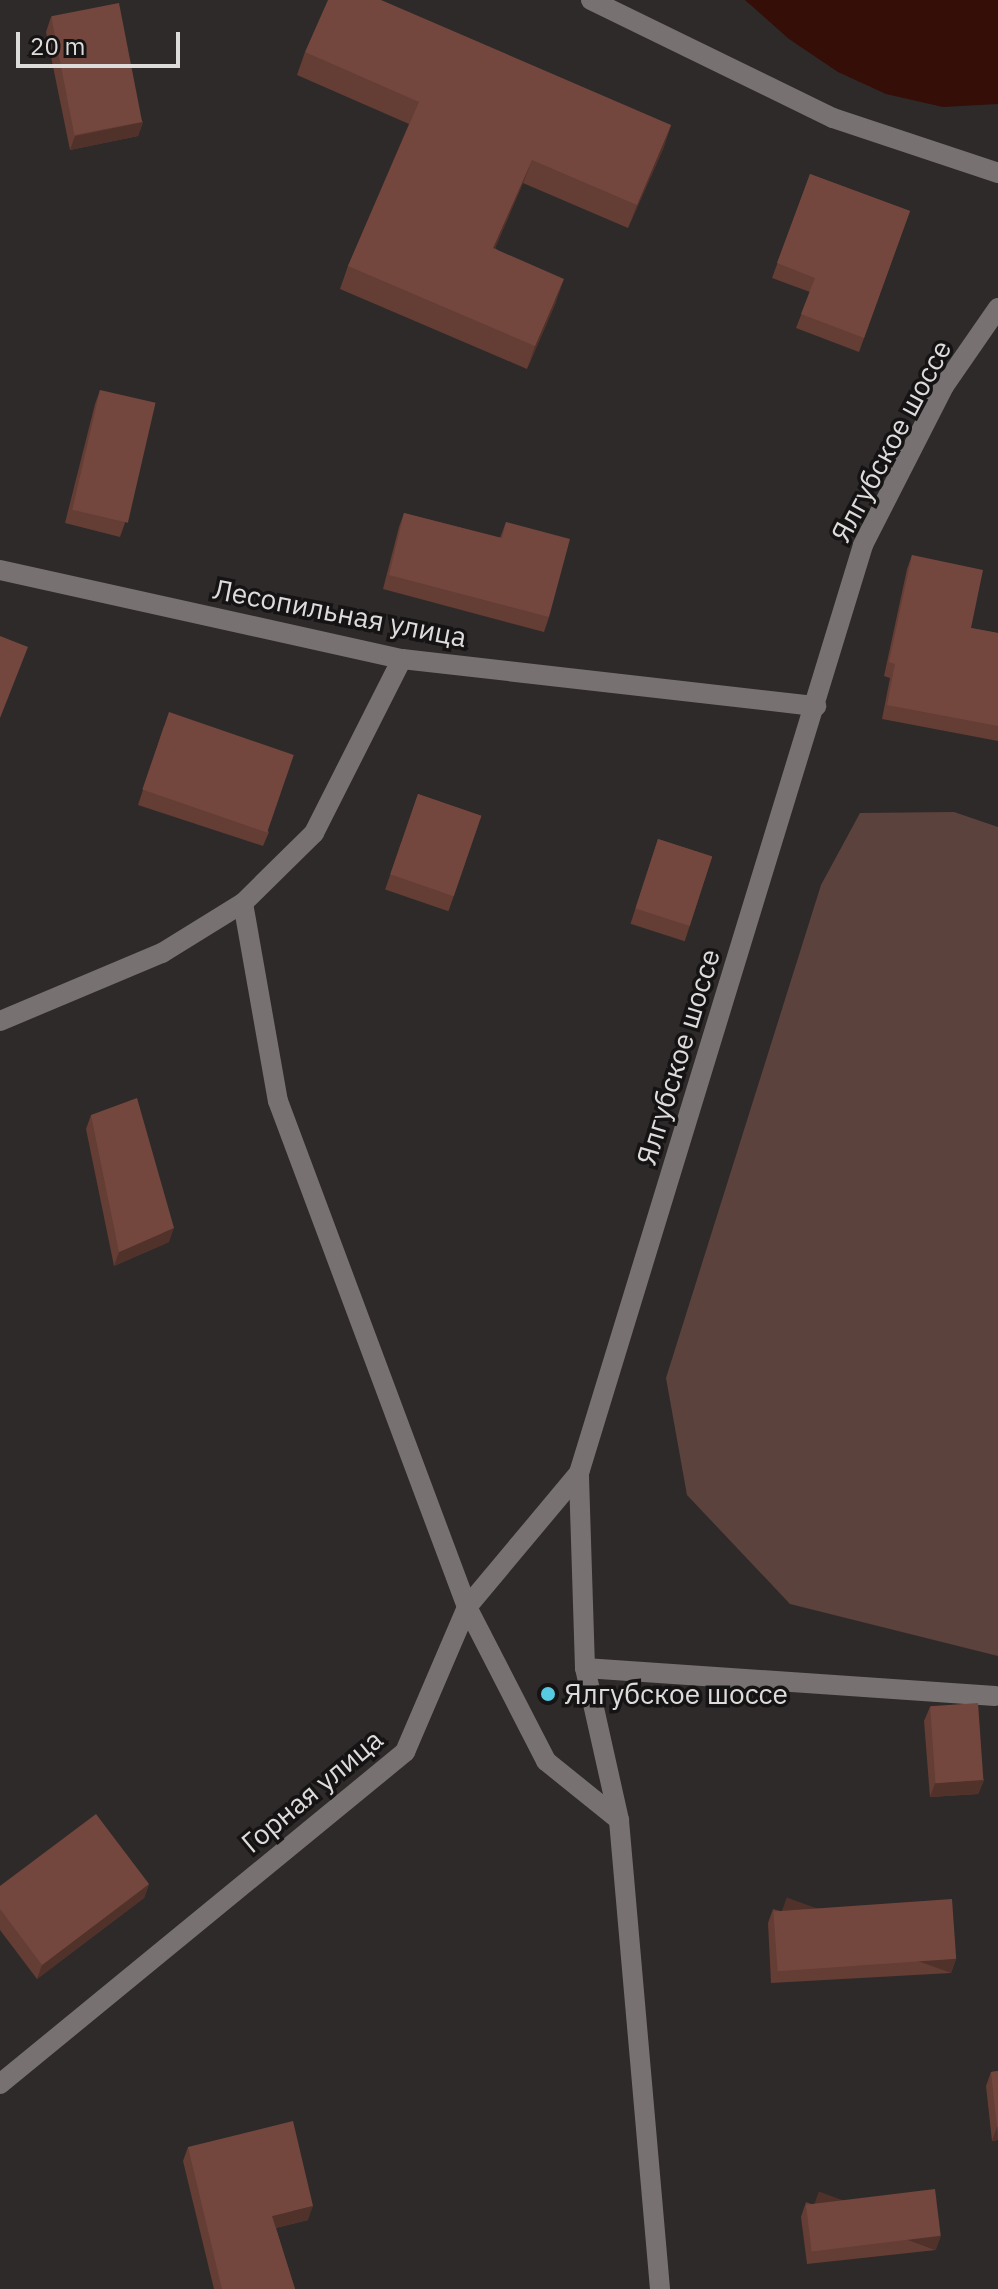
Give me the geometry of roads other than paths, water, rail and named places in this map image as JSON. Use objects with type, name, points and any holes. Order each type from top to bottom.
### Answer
[{"type":"street","points":[[591,0],[833,118],[998,173]]},
{"type":"street","name":"Ялгубское шоссе","points":[[660,2289],[619,1820],[585,1668],[579,1473],[863,545],[944,386],[998,308]]},
{"type":"street","name":"Лесопильная улица","points":[[0,570],[402,659],[816,706]]},
{"type":"street","points":[[0,1021],[162,953],[243,903],[314,833],[402,659]]},
{"type":"street","points":[[243,903],[278,1101],[467,1607],[546,1761],[619,1820]]},
{"type":"street","name":"Горная улица","points":[[0,2084],[405,1752],[467,1607],[579,1473]]},
{"type":"street","points":[[585,1668],[995,1696]]},
{"type":"place","name":"Ялгубское шоссе","points":[[548,1694]]}]
